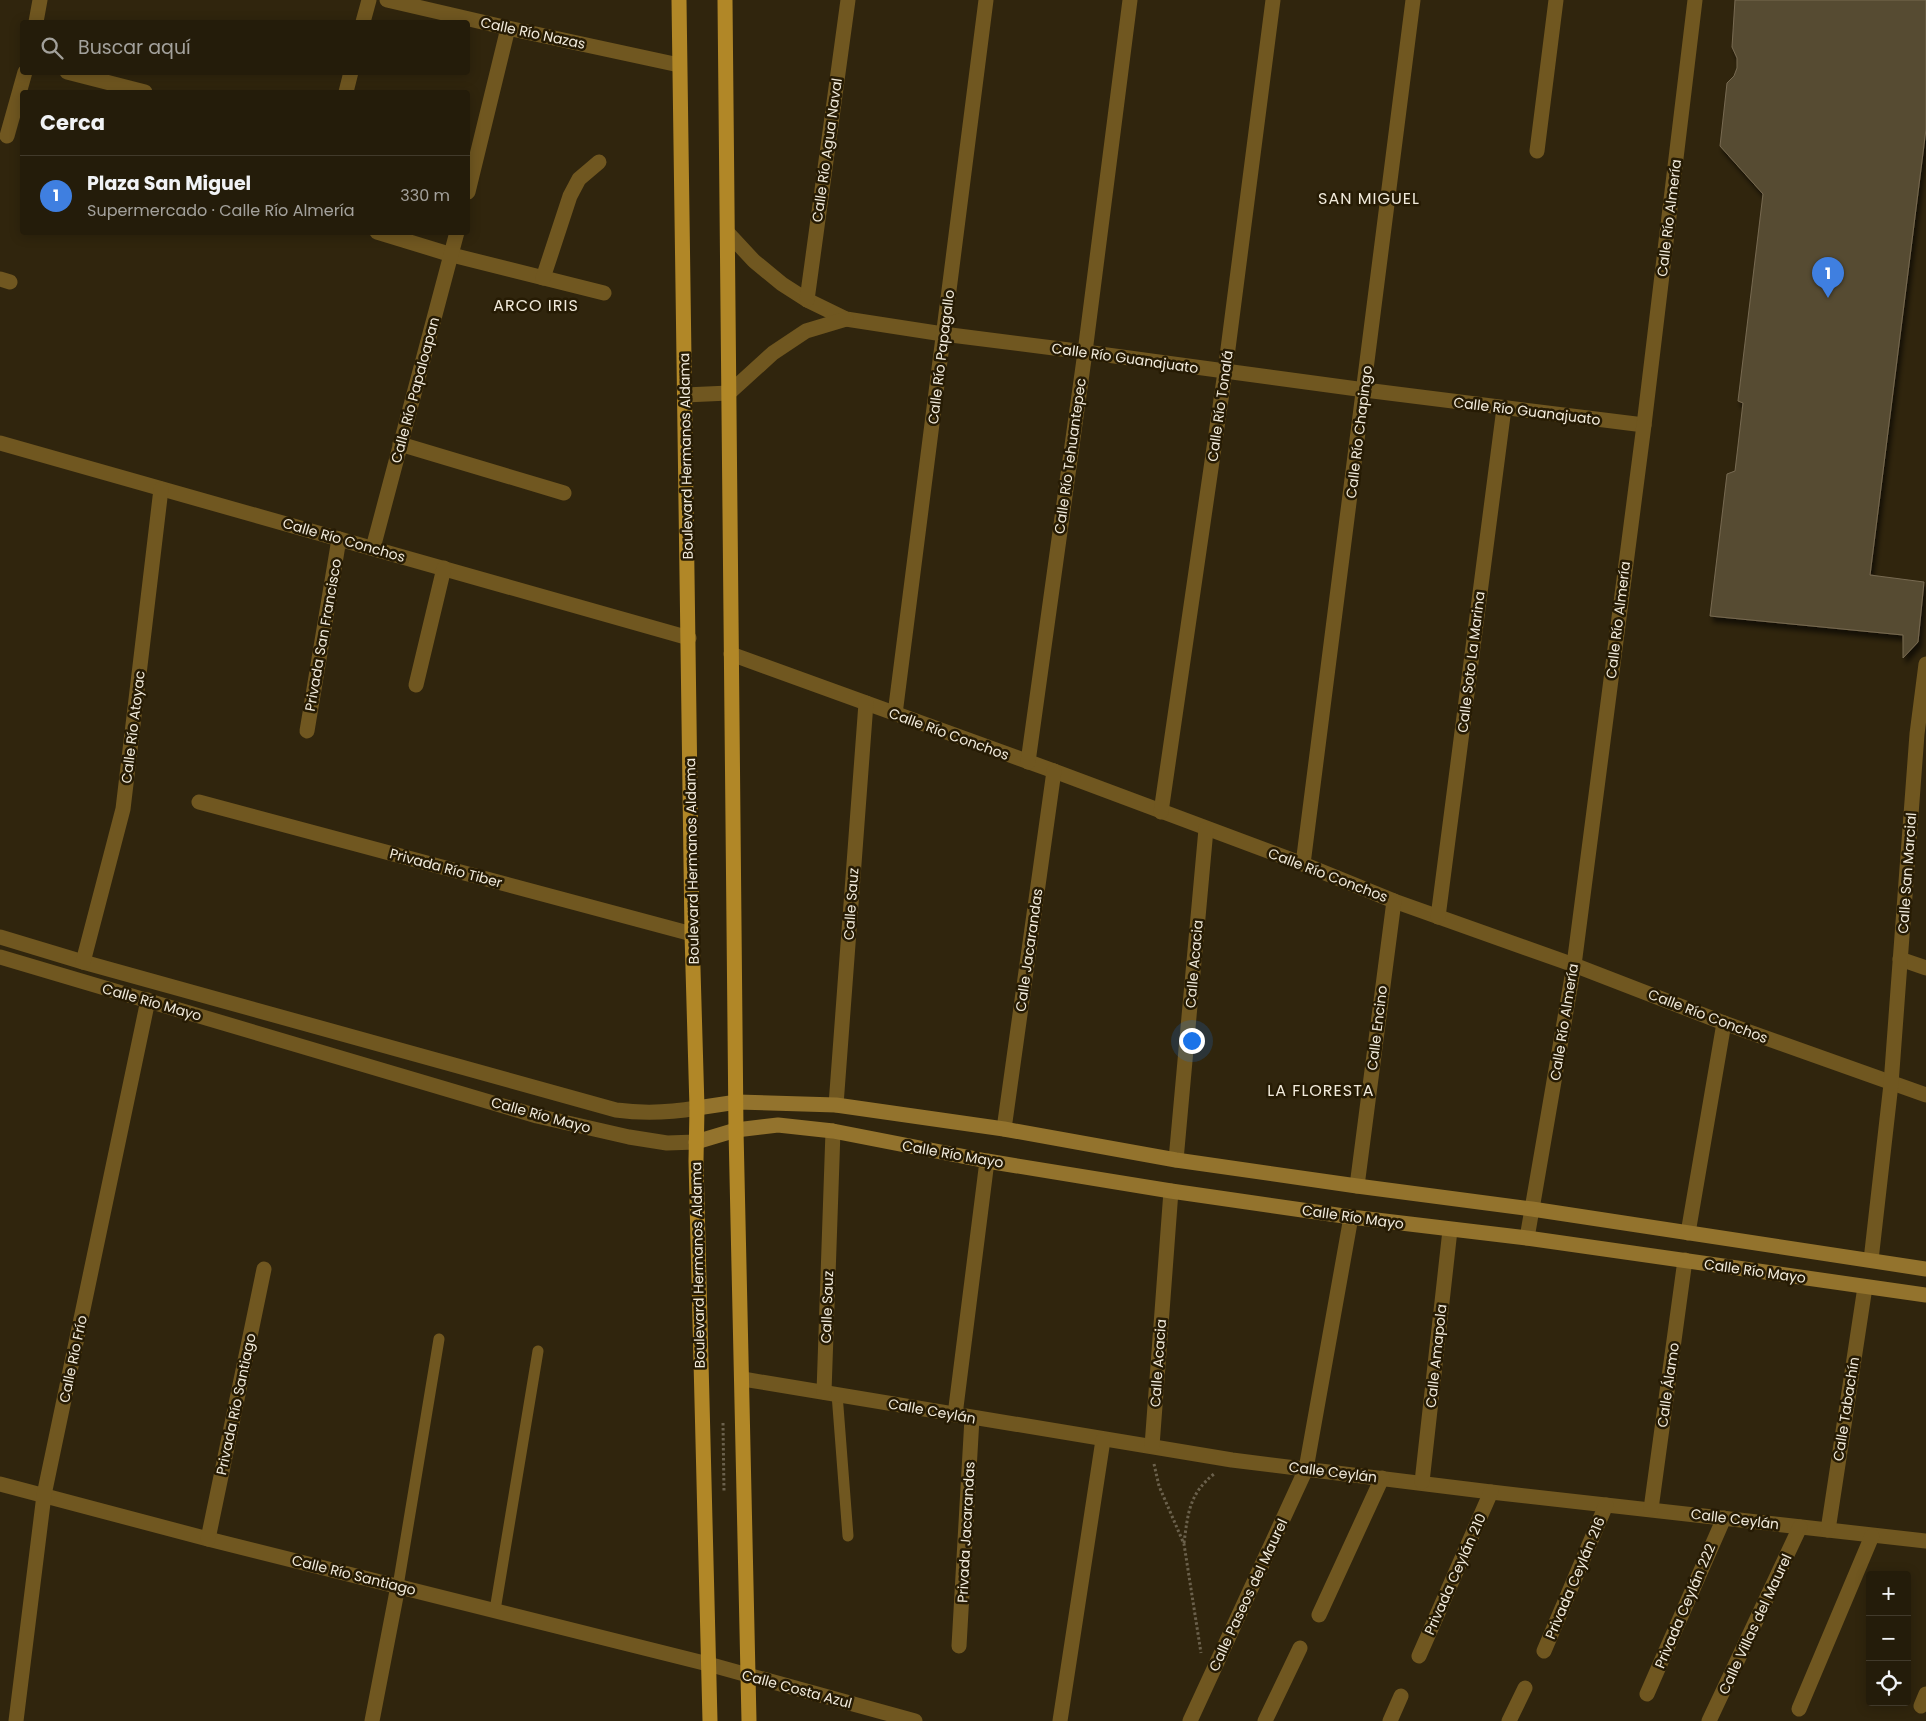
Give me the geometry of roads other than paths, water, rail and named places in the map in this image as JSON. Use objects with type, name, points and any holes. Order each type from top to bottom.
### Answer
[{"type":"main road","name":"Boulevard Hermanos Aldama","points":[[679,0],[692,934],[710,1721]]},
{"type":"main road","points":[[725,0],[736,1130],[743,1379],[749,1721]]},
{"type":"street","points":[[36,20],[40,0]]},
{"type":"street","points":[[364,20],[369,0]]},
{"type":"street","name":"Calle Río Nazas","points":[[387,0],[679,65]]},
{"type":"street","name":"Calle Río Agua Naval","points":[[806,300],[848,0]]},
{"type":"street","name":"Calle Río Papagallo","points":[[895,714],[986,0]]},
{"type":"street","name":"Calle Río Tehuantepec","points":[[1028,762],[1085,352],[1130,0]]},
{"type":"street","name":"Calle Río Tonalá","points":[[1161,812],[1225,372],[1274,0]]},
{"type":"street","name":"Calle Río Chapingo","points":[[1303,864],[1365,390],[1413,0]]},
{"type":"street","points":[[1537,151],[1556,0]]},
{"type":"street","name":"Calle Río Almería","points":[[1527,1238],[1574,965],[1644,425],[1695,0]]},
{"type":"street","points":[[470,184],[508,28]]},
{"type":"street","points":[[20,139],[4,135],[24,75]]},
{"type":"street","points":[[79,75],[137,90]]},
{"type":"street","points":[[346,90],[350,75]]},
{"type":"street","points":[[542,278],[570,196],[579,179],[599,162]]},
{"type":"street","name":"Calle Río Guanajuato","points":[[728,234],[754,261],[782,284],[806,300],[846,319],[1225,372],[1644,425]]},
{"type":"street","points":[[387,235],[452,255],[604,293]]},
{"type":"street","name":"Calle Río Papaloapan","points":[[373,548],[457,235]]},
{"type":"street","name":"Calle Río Guanajuato","points":[[729,393],[773,352],[806,331],[846,319]]},
{"type":"street","points":[[685,395],[729,393]]},
{"type":"street","name":"Calle Soto La Marina","points":[[1438,917],[1504,408]]},
{"type":"street","name":"Calle Río Conchos","points":[[0,443],[689,638]]},
{"type":"street","points":[[400,444],[564,492]]},
{"type":"street","name":"Calle Río Atoyac","points":[[83,962],[123,809],[161,488]]},
{"type":"street","name":"Privada San Francisco","points":[[307,731],[339,539]]},
{"type":"street","points":[[416,685],[444,568]]},
{"type":"street","name":"Calle Río Conchos","points":[[731,654],[1303,864],[1438,917],[1574,965],[1724,1023],[1926,1095]]},
{"type":"street","name":"Calle San Marcial","points":[[1891,1084],[1900,959],[1922,735],[1926,664]]},
{"type":"street","name":"Calle Sauz","points":[[836,1105],[866,704]]},
{"type":"street","name":"Calle Jacarandas","points":[[1004,1129],[1054,772]]},
{"type":"street","name":"Privada Río Tiber","points":[[199,802],[692,934]]},
{"type":"street","name":"Calle Acacia","points":[[1176,1160],[1206,828]]},
{"type":"street","name":"Calle Encino","points":[[1357,1186],[1394,900]]},
{"type":"street","name":"Calle Río Mayo","points":[[0,937],[83,962],[616,1110],[646,1114],[737,1102],[836,1105],[1004,1129],[1176,1160],[1532,1209],[1926,1269]]},
{"type":"street","name":"Calle Río Mayo","points":[[0,957],[537,1116],[629,1137],[667,1143],[696,1142],[736,1130],[778,1125],[833,1131],[987,1160],[1171,1191],[1351,1217],[1527,1238],[1926,1295]]},
{"type":"street","points":[[1900,959],[1926,968]]},
{"type":"street","name":"Calle Río Frío","points":[[16,1721],[44,1495],[148,1000]]},
{"type":"street","points":[[1688,1233],[1724,1023]]},
{"type":"street","points":[[1871,1260],[1891,1084]]},
{"type":"street","points":[[537,1116],[544,1091]]},
{"type":"street","name":"Calle Sauz","points":[[830,1393],[833,1131]]},
{"type":"street","points":[[955,1415],[987,1160]]},
{"type":"street","name":"Calle Acacia","points":[[1152,1446],[1171,1191]]},
{"type":"street","points":[[1306,1469],[1351,1217]]},
{"type":"street","name":"Calle Amapola","points":[[1422,1482],[1450,1230]]},
{"type":"street","name":"Calle Álamo","points":[[1651,1509],[1685,1260]]},
{"type":"street","name":"Privada Río Santiago","points":[[208,1539],[264,1269]]},
{"type":"street","name":"Calle Tabachín","points":[[1828,1530],[1865,1287]]},
{"type":"street","name":"Calle Ceylán","points":[[743,1379],[1102,1440],[1152,1446],[1232,1460],[1491,1492],[1926,1541]]},
{"type":"street","name":"Privada Jacarandas","points":[[959,1646],[972,1418]]},
{"type":"street","points":[[1060,1721],[1102,1440]]},
{"type":"street","name":"Calle Paseos del Maurel","points":[[1190,1721],[1306,1469]]},
{"type":"street","points":[[1319,1615],[1382,1478]]},
{"type":"street","name":"Calle Río Santiago","points":[[0,1484],[208,1539],[708,1664]]},
{"type":"street","name":"Privada Ceylán 210","points":[[1419,1656],[1491,1492]]},
{"type":"street","name":"Privada Ceylán 216","points":[[1544,1651],[1606,1505]]},
{"type":"street","name":"Privada Ceylán 222","points":[[1647,1694],[1724,1518]]},
{"type":"street","name":"Calle Villas del Maurel","points":[[1709,1721],[1800,1527]]},
{"type":"street","points":[[1798,1708],[1872,1536]]},
{"type":"street","points":[[372,1721],[398,1586]]},
{"type":"street","points":[[1265,1721],[1300,1648]]},
{"type":"street","name":"Calle Costa Azul","points":[[708,1664],[915,1721]]},
{"type":"street","points":[[1509,1721],[1525,1688]]},
{"type":"street","points":[[1390,1721],[1401,1696]]},
{"type":"lane","points":[[398,1586],[439,1339]]},
{"type":"lane","points":[[495,1610],[538,1351]]},
{"type":"lane","points":[[830,1393],[848,1536]]},
{"type":"place","name":"Plaza San Miguel","points":[[1828,298]]},
{"type":"district","name":"SAN MIGUEL","points":[[1369,198]]},
{"type":"district","name":"ARCO IRIS","points":[[536,305]]},
{"type":"district","name":"LA FLORESTA","points":[[1321,1090]]}]
